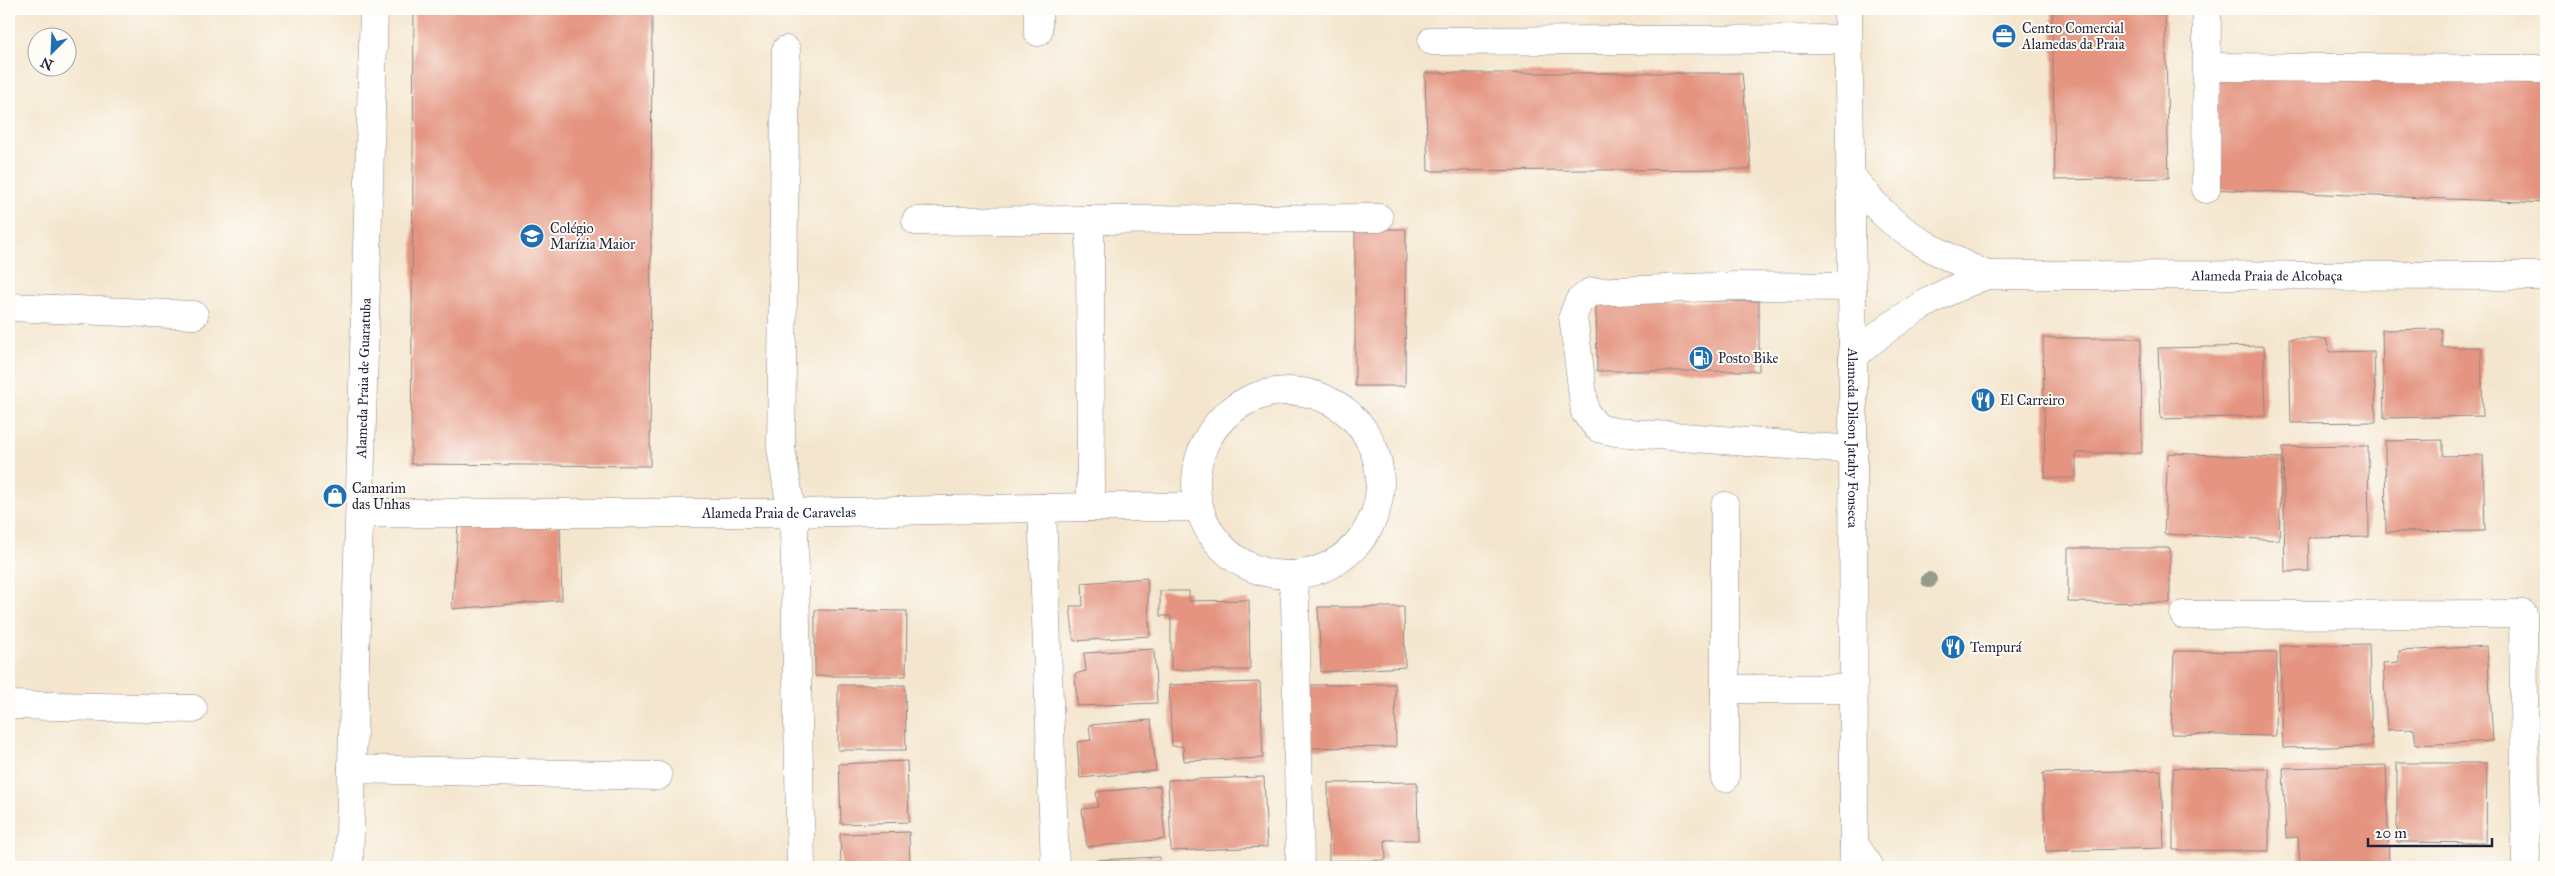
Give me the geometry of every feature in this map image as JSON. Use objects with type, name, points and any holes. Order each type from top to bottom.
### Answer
[{"type":"street","name":"Alameda Praia de Guaratuba","points":[[349,867],[374,9]]},
{"type":"street","name":"Alameda Dilson Jatahy Fonseca","points":[[1848,9],[1854,357],[1854,856]]},
{"type":"street","points":[[2206,189],[2207,9]]},
{"type":"street","points":[[1432,41],[1848,38]]},
{"type":"street","points":[[786,50],[781,448],[793,520],[801,867]]},
{"type":"street","points":[[2208,67],[2546,69]]},
{"type":"street","name":"Alameda Praia de Alcobaça","points":[[1850,175],[1879,210],[1907,233],[1949,258],[1988,275]]},
{"type":"street","points":[[916,221],[1379,218]]},
{"type":"street","points":[[1090,220],[1091,507]]},
{"type":"street","name":"Alameda Praia de Alcobaça","points":[[1854,357],[1882,331],[1913,310],[1951,288],[1988,275],[2546,276]]},
{"type":"street","points":[[1852,287],[1737,286],[1591,292],[1579,301],[1573,316],[1586,412],[1598,428],[1616,432],[1854,450]]},
{"type":"street","points":[[9,306],[194,314]]},
{"type":"street","points":[[1301,391],[1330,400],[1354,418],[1372,443],[1380,472],[1378,503],[1367,531],[1347,554],[1320,569],[1290,575],[1260,571],[1233,557],[1212,535],[1199,508],[1195,477],[1202,447],[1218,422],[1242,402],[1270,392],[1301,391]]},
{"type":"street","points":[[1725,506],[1725,778]]},
{"type":"street","name":"Alameda Praia de Caravelas","points":[[360,513],[793,520],[1042,508],[1199,508]]},
{"type":"street","points":[[1042,508],[1055,867]]},
{"type":"street","points":[[1290,575],[1295,598],[1300,867]]},
{"type":"street","points":[[2184,615],[2523,614],[2526,867]]},
{"type":"street","points":[[1725,689],[1853,689]]},
{"type":"street","points":[[9,705],[193,710]]},
{"type":"street","points":[[352,769],[658,776]]},
{"type":"street","points":[[1854,856],[1870,867]]},
{"type":"building","name":"Colégio Marízia Maior","points":[[414,9],[652,9],[650,466],[411,464]]},
{"type":"building","points":[[2052,9],[2165,9],[2169,178],[2055,180]]},
{"type":"building","points":[[2235,9],[2279,9],[2279,10],[2235,11]]},
{"type":"building","points":[[2208,67],[2546,69],[2546,203],[2206,189]]},
{"type":"building","points":[[1425,73],[1742,73],[1751,169],[1428,171]]},
{"type":"building","points":[[1355,229],[1406,229],[1405,386],[1355,386]]},
{"type":"building","points":[[1596,301],[1759,301],[1759,371],[1597,371]]},
{"type":"building","points":[[2442,329],[2442,347],[2481,347],[2483,416],[2384,418],[2382,330]]},
{"type":"building","points":[[2043,338],[2141,338],[2142,453],[2076,453],[2076,478],[2045,478]]},
{"type":"building","points":[[2289,339],[2326,339],[2330,352],[2374,351],[2376,422],[2291,423]]},
{"type":"building","points":[[2264,346],[2266,416],[2161,419],[2158,348]]},
{"type":"building","points":[[2443,440],[2443,456],[2483,455],[2485,531],[2386,532],[2385,441]]},
{"type":"building","points":[[2368,446],[2369,537],[2308,538],[2309,571],[2285,572],[2283,447]]},
{"type":"building","points":[[2168,453],[2282,458],[2279,540],[2164,534]]},
{"type":"building","points":[[458,526],[560,526],[562,600],[452,609]]},
{"type":"building","points":[[2068,548],[2170,548],[2170,603],[2068,602]]},
{"type":"building","points":[[1147,578],[1150,636],[1074,641],[1070,606],[1083,606],[1082,583]]},
{"type":"building","points":[[1160,591],[1189,591],[1189,601],[1249,600],[1250,670],[1171,670],[1171,616],[1160,616]]},
{"type":"building","points":[[1318,607],[1404,607],[1405,667],[1321,672]]},
{"type":"building","points":[[815,610],[907,611],[906,676],[815,676]]},
{"type":"building","points":[[2369,644],[2372,746],[2283,748],[2280,646]]},
{"type":"building","points":[[2487,646],[2493,741],[2416,745],[2414,729],[2387,730],[2383,663],[2399,662],[2399,651]]},
{"type":"building","points":[[1154,649],[1157,703],[1077,706],[1075,674],[1086,671],[1084,653]]},
{"type":"building","points":[[2174,651],[2277,652],[2276,736],[2171,734]]},
{"type":"building","points":[[1260,682],[1263,758],[1184,761],[1183,746],[1172,746],[1169,685]]},
{"type":"building","points":[[1395,684],[1396,747],[1309,748],[1307,685]]},
{"type":"building","points":[[838,685],[905,685],[906,750],[838,750]]},
{"type":"building","points":[[1151,720],[1156,771],[1080,778],[1077,742],[1091,740],[1089,725]]},
{"type":"building","points":[[907,761],[909,822],[841,824],[839,764]]},
{"type":"building","points":[[2397,763],[2487,763],[2486,843],[2397,842]]},
{"type":"building","points":[[2386,765],[2389,863],[2300,865],[2298,837],[2286,838],[2283,768]]},
{"type":"building","points":[[2173,768],[2269,769],[2269,851],[2173,850]]},
{"type":"building","points":[[2161,770],[2164,848],[2046,851],[2043,773]]},
{"type":"building","points":[[1264,777],[1267,847],[1171,851],[1168,780]]},
{"type":"building","points":[[1417,782],[1418,840],[1385,840],[1386,860],[1329,861],[1328,783]]},
{"type":"building","points":[[1160,786],[1165,839],[1087,847],[1082,809],[1098,807],[1096,792]]},
{"type":"building","points":[[909,832],[910,867],[841,867],[840,834]]},
{"type":"building","points":[[1160,857],[1160,867],[1097,867],[1097,860]]},
{"type":"place","name":"Centro Comercial Alamedas da Praia","points":[[2004,36]]},
{"type":"place","name":"Colégio Marízia Maior","points":[[532,236]]},
{"type":"place","name":"Posto Bike","points":[[1701,358]]},
{"type":"place","name":"El Carreiro","points":[[1983,400]]},
{"type":"place","name":"Camarim das Unhas","points":[[335,496]]},
{"type":"place","name":"Tempurá","points":[[1953,647]]}]
